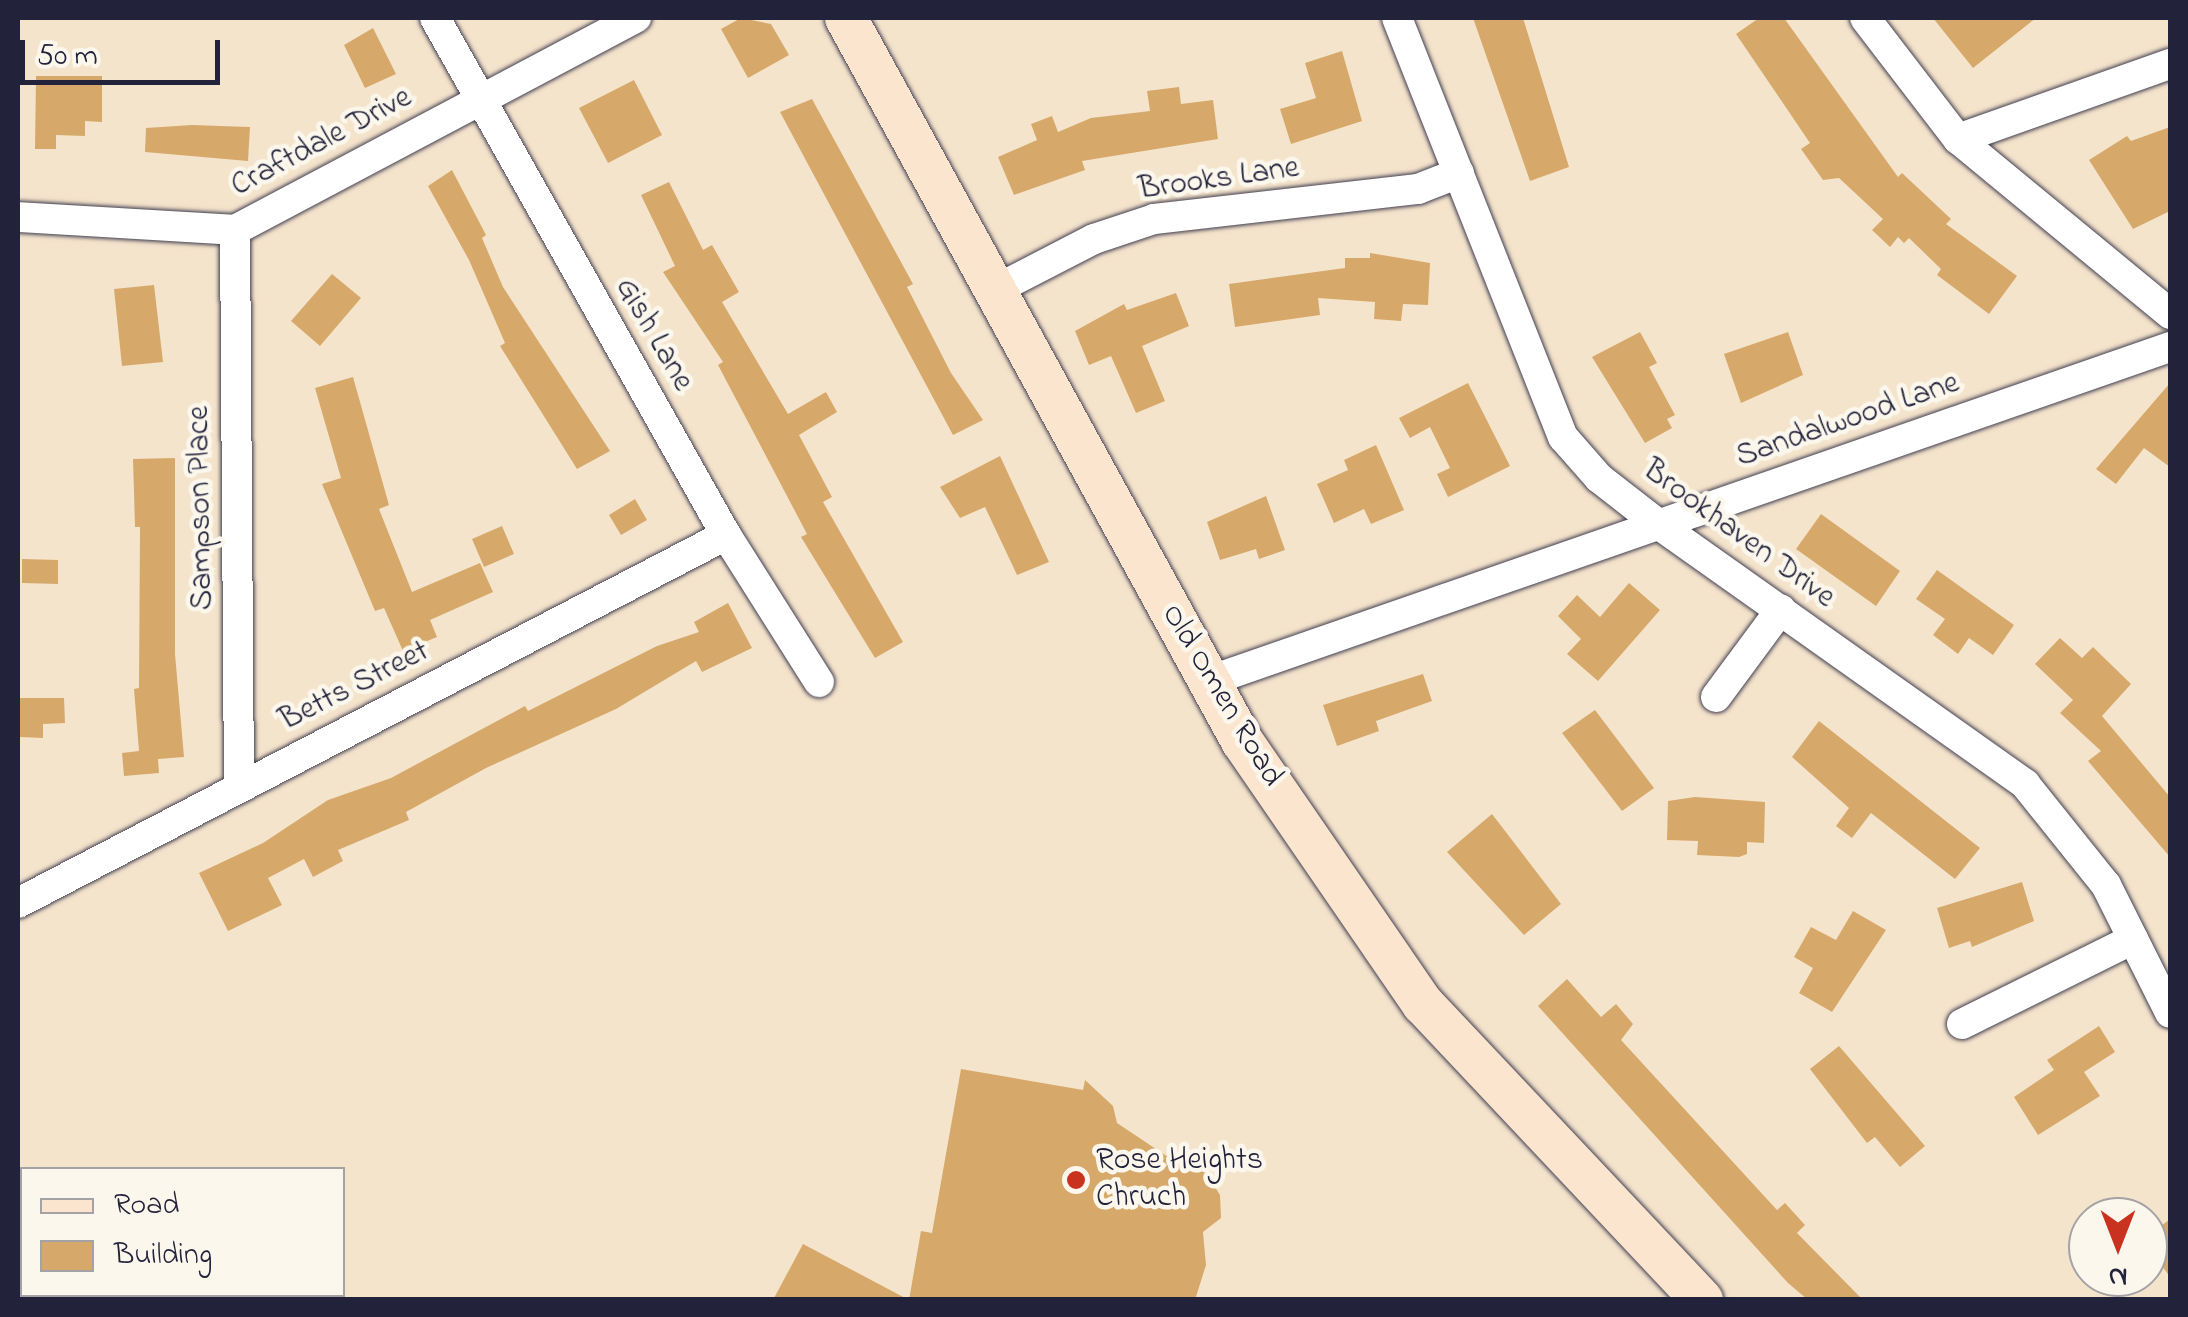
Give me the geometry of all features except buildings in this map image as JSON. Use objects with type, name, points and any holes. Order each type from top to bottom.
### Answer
[{"type":"street","name":"Gish Lane","points":[[435,18],[726,535],[819,682]]},
{"type":"street","name":"Craftdale Drive","points":[[18,217],[234,230],[636,18]]},
{"type":"street","name":"Old Omen Road","points":[[846,18],[998,288],[1242,741],[1423,1004],[1702,1300]]},
{"type":"street","name":"Brookhaven Drive","points":[[1397,18],[1563,438],[1599,478],[1658,524],[2025,784],[2069,832],[2133,938],[2170,1013]]},
{"type":"street","points":[[1865,18],[1958,139],[2170,314]]},
{"type":"street","points":[[1958,139],[2170,64]]},
{"type":"street","name":"Brooks Lane","points":[[998,288],[1094,239],[1154,220],[1418,189],[1460,173]]},
{"type":"street","name":"Sampson Place","points":[[234,230],[240,786]]},
{"type":"street","name":"Sandalwood Lane","points":[[1209,681],[2170,347]]},
{"type":"street","name":"Betts Street","points":[[18,903],[726,535]]},
{"type":"street","points":[[1716,697],[1781,609]]},
{"type":"street","points":[[1962,1024],[2133,938]]},
{"type":"place","name":"Rose Heights Chruch","points":[[1076,1180]]}]
